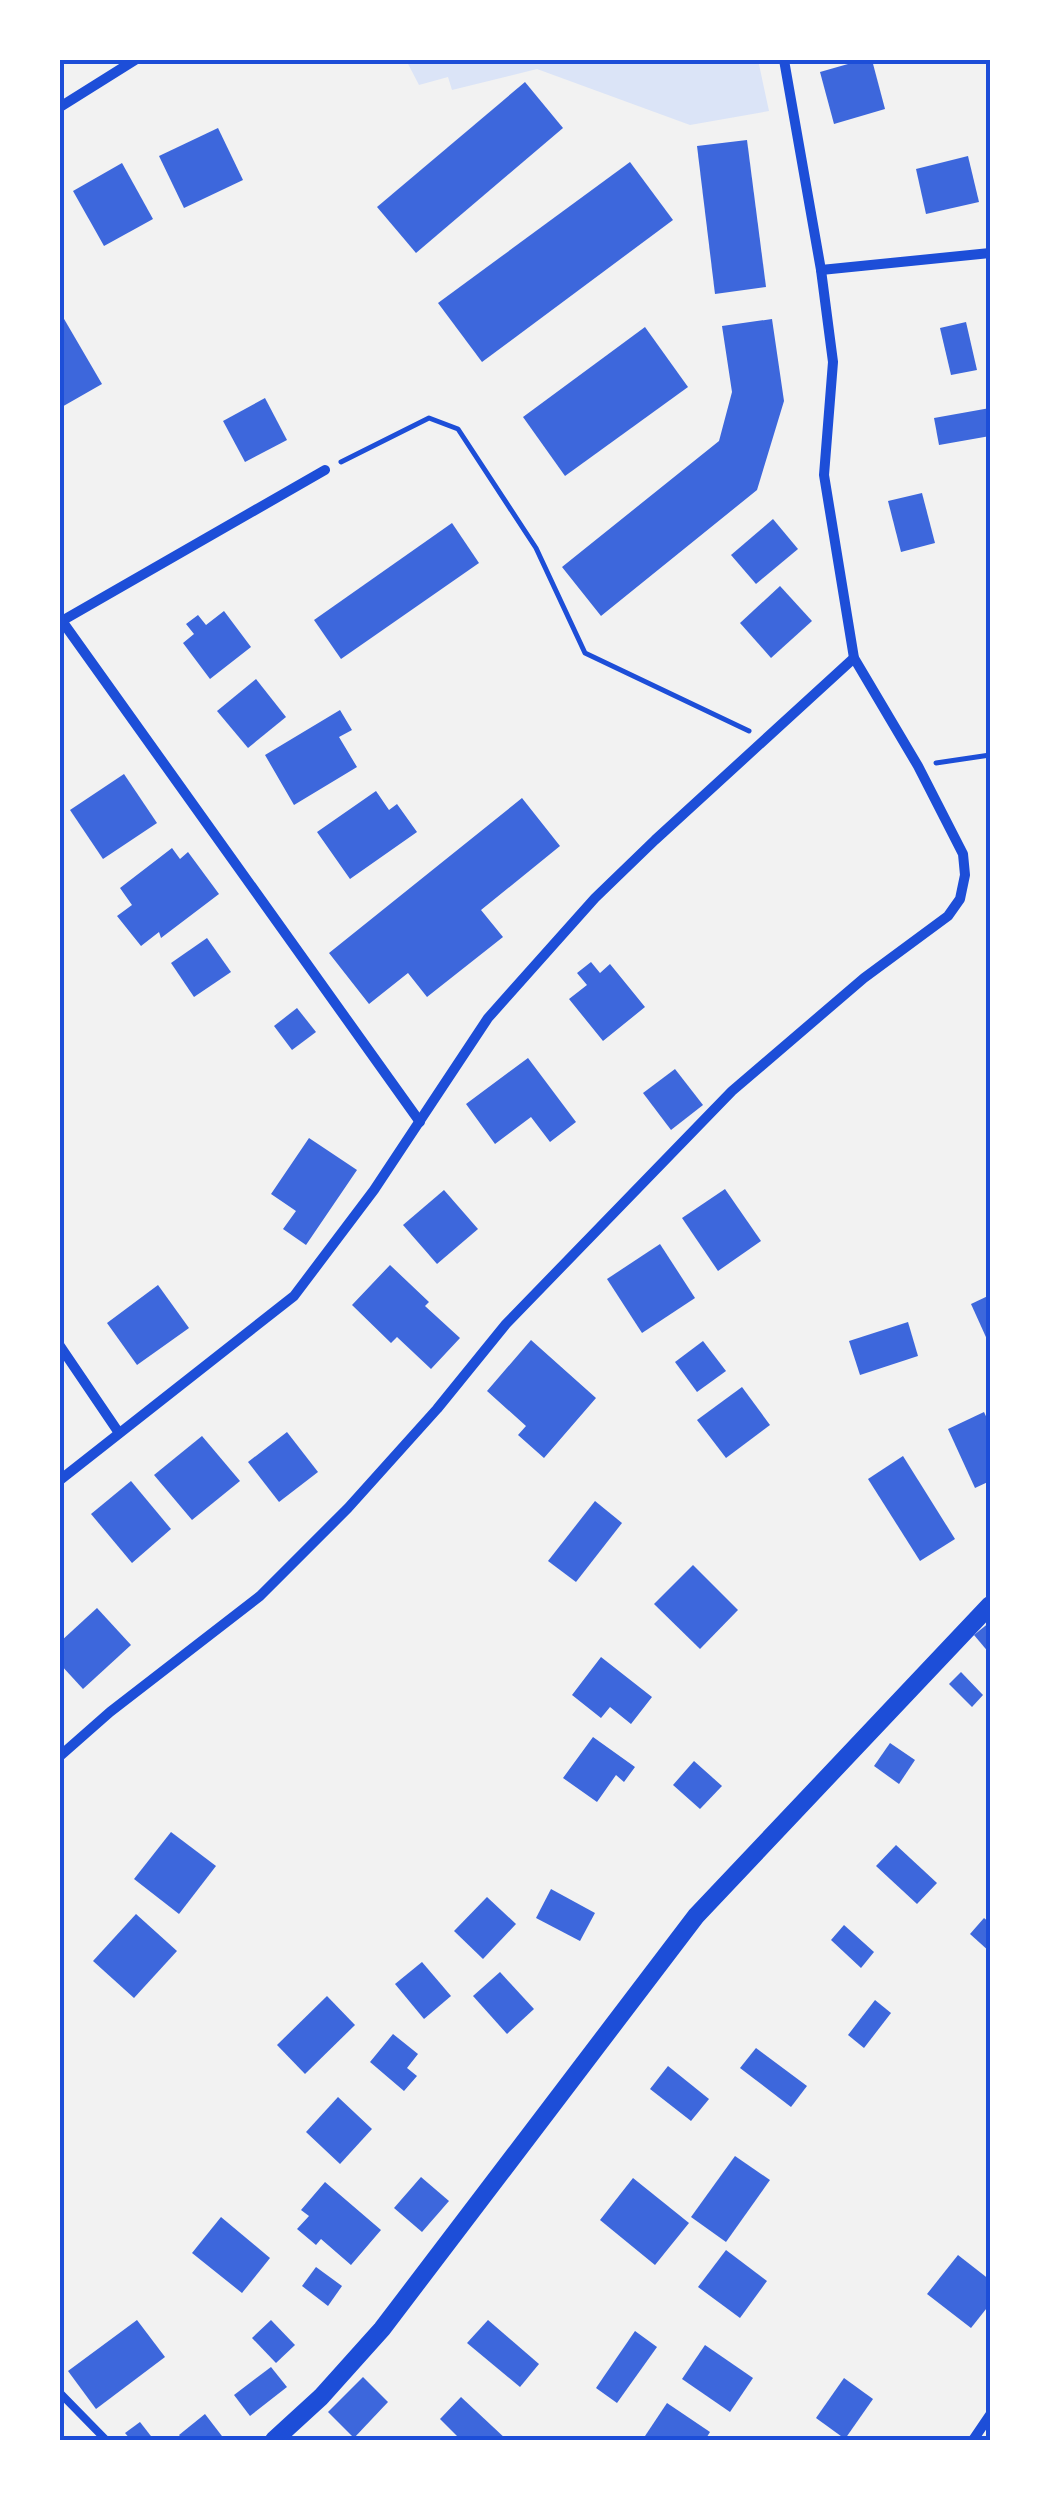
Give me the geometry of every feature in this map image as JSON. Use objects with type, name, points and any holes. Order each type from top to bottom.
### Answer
[{"type":"street","points":[[60,107],[135,60]]},
{"type":"street","points":[[60,1756],[110,1712],[260,1596],[348,1508],[506,1324],[732,1091],[864,978],[948,916],[960,899],[966,875],[962,854],[918,766],[854,658],[824,475],[833,362],[784,60]]},
{"type":"street","points":[[821,270],[990,253]]},
{"type":"street","points":[[325,470],[61,622],[420,1122]]},
{"type":"street","points":[[60,1480],[294,1296],[374,1190],[488,1018],[583,912],[655,840],[854,658]]},
{"type":"street","points":[[60,1346],[119,1433]]},
{"type":"street","points":[[274,2440],[321,2396],[382,2328],[696,1916],[990,1605]]},
{"type":"street","points":[[974,2440],[990,2415]]},
{"type":"lane","points":[[60,2393],[106,2440]]},
{"type":"path","points":[[325,470],[429,418],[458,428],[536,548],[585,653],[766,739]]},
{"type":"path","points":[[918,766],[990,755]]},
{"type":"shaded area","points":[[406,60],[758,60],[769,111],[690,125],[537,69],[452,90],[448,77],[419,85]]},
{"type":"building","points":[[872,60],[885,109],[834,124],[820,72]]},
{"type":"building","points":[[525,82],[563,128],[416,253],[377,207]]},
{"type":"building","points":[[218,128],[243,180],[184,208],[159,156]]},
{"type":"building","points":[[747,140],[766,287],[715,294],[697,146]]},
{"type":"building","points":[[968,156],[979,202],[926,214],[916,169]]},
{"type":"building","points":[[630,162],[673,220],[482,362],[438,303]]},
{"type":"building","points":[[122,163],[153,219],[104,246],[73,191]]},
{"type":"building","points":[[60,312],[102,384],[60,408]]},
{"type":"building","points":[[772,319],[784,401],[757,490],[601,616],[562,567],[719,441],[732,392],[722,326]]},
{"type":"building","points":[[966,322],[977,370],[951,375],[940,328]]},
{"type":"building","points":[[645,327],[688,387],[565,476],[523,417]]},
{"type":"building","points":[[265,398],[287,440],[245,462],[223,421]]},
{"type":"building","points":[[990,408],[990,436],[939,445],[934,418]]},
{"type":"building","points":[[922,493],[935,543],[901,552],[888,501]]},
{"type":"building","points":[[773,519],[798,549],[756,584],[731,555]]},
{"type":"building","points":[[452,523],[479,563],[341,659],[314,620]]},
{"type":"building","points":[[780,586],[812,621],[771,658],[740,623]]},
{"type":"building","points":[[224,611],[251,647],[210,679],[183,643],[194,634],[186,624],[198,615],[206,625]]},
{"type":"building","points":[[256,679],[286,717],[248,748],[217,711]]},
{"type":"building","points":[[340,710],[352,730],[339,737],[357,767],[294,805],[265,755]]},
{"type":"building","points":[[124,774],[157,823],[103,859],[70,810]]},
{"type":"building","points":[[376,791],[389,810],[397,804],[417,832],[350,879],[317,832]]},
{"type":"building","points":[[522,798],[560,846],[481,910],[503,937],[427,997],[408,973],[369,1004],[329,953]]},
{"type":"building","points":[[172,848],[180,859],[188,852],[219,894],[161,938],[159,932],[141,946],[117,916],[132,905],[120,888]]},
{"type":"building","points":[[207,938],[231,972],[194,997],[171,963]]},
{"type":"building","points":[[591,962],[600,973],[610,964],[645,1007],[603,1041],[569,999],[587,985],[577,973]]},
{"type":"building","points":[[297,1008],[316,1032],[292,1050],[274,1026]]},
{"type":"building","points":[[528,1058],[576,1122],[550,1142],[531,1117],[495,1144],[466,1104]]},
{"type":"building","points":[[675,1069],[703,1105],[671,1130],[643,1093]]},
{"type":"building","points":[[309,1138],[357,1170],[306,1245],[283,1229],[296,1211],[271,1194]]},
{"type":"building","points":[[725,1189],[761,1241],[718,1271],[682,1218]]},
{"type":"building","points":[[444,1190],[478,1229],[437,1264],[403,1225]]},
{"type":"building","points":[[660,1244],[695,1298],[642,1333],[607,1279]]},
{"type":"building","points":[[390,1265],[429,1302],[425,1306],[460,1338],[431,1369],[397,1337],[391,1343],[352,1305]]},
{"type":"building","points":[[158,1285],[189,1328],[137,1365],[107,1323]]},
{"type":"building","points":[[990,1295],[990,1346],[971,1304]]},
{"type":"building","points":[[908,1322],[918,1356],[860,1375],[849,1341]]},
{"type":"building","points":[[531,1340],[596,1398],[544,1458],[518,1435],[526,1426],[487,1391]]},
{"type":"building","points":[[703,1341],[726,1371],[697,1392],[675,1362]]},
{"type":"building","points":[[742,1387],[770,1425],[726,1458],[697,1420]]},
{"type":"building","points":[[984,1412],[990,1425],[990,1481],[975,1488],[948,1429]]},
{"type":"building","points":[[287,1432],[318,1472],[279,1502],[248,1462]]},
{"type":"building","points":[[202,1436],[240,1481],[192,1520],[154,1475]]},
{"type":"building","points":[[903,1456],[955,1539],[920,1561],[868,1479]]},
{"type":"building","points":[[131,1481],[171,1529],[132,1563],[91,1514]]},
{"type":"building","points":[[595,1501],[622,1523],[576,1582],[548,1561]]},
{"type":"building","points":[[693,1565],[738,1610],[700,1649],[654,1604]]},
{"type":"building","points":[[97,1608],[131,1645],[83,1689],[60,1664],[60,1642]]},
{"type":"building","points":[[990,1622],[990,1654],[974,1635]]},
{"type":"building","points":[[601,1657],[652,1697],[631,1724],[610,1707],[601,1718],[572,1695]]},
{"type":"building","points":[[961,1672],[983,1695],[972,1707],[949,1684]]},
{"type":"building","points":[[593,1737],[635,1767],[624,1782],[616,1775],[597,1802],[563,1778]]},
{"type":"building","points":[[890,1743],[915,1760],[899,1784],[874,1766]]},
{"type":"building","points":[[694,1761],[722,1786],[700,1809],[673,1785]]},
{"type":"building","points":[[171,1832],[216,1866],[179,1914],[134,1879]]},
{"type":"building","points":[[896,1845],[937,1883],[917,1904],[876,1866]]},
{"type":"building","points":[[551,1889],[595,1913],[580,1941],[536,1918]]},
{"type":"building","points":[[487,1897],[516,1924],[483,1959],[454,1931]]},
{"type":"building","points":[[136,1914],[177,1951],[134,1998],[93,1961]]},
{"type":"building","points":[[984,1918],[990,1923],[990,1952],[970,1934]]},
{"type":"building","points":[[844,1925],[874,1952],[861,1968],[831,1940]]},
{"type":"building","points":[[422,1962],[451,1996],[424,2019],[395,1984]]},
{"type":"building","points":[[500,1972],[534,2009],[507,2034],[473,1996]]},
{"type":"building","points":[[327,1996],[355,2025],[305,2074],[277,2045]]},
{"type":"building","points":[[875,2000],[891,2013],[864,2048],[848,2035]]},
{"type":"building","points":[[393,2034],[418,2054],[407,2068],[417,2076],[404,2091],[370,2062]]},
{"type":"building","points":[[756,2048],[807,2086],[791,2107],[740,2068]]},
{"type":"building","points":[[668,2066],[709,2099],[691,2121],[650,2089]]},
{"type":"building","points":[[338,2097],[372,2129],[340,2164],[306,2132]]},
{"type":"building","points":[[735,2156],[770,2180],[726,2242],[691,2217]]},
{"type":"building","points":[[421,2177],[449,2201],[422,2232],[394,2208]]},
{"type":"building","points":[[633,2178],[689,2223],[655,2265],[600,2220]]},
{"type":"building","points":[[325,2182],[381,2230],[351,2265],[321,2239],[316,2245],[297,2229],[309,2216],[301,2210]]},
{"type":"building","points":[[221,2217],[270,2258],[242,2293],[192,2253]]},
{"type":"building","points":[[726,2250],[767,2281],[740,2318],[698,2287]]},
{"type":"building","points":[[958,2255],[990,2280],[990,2304],[971,2328],[927,2294]]},
{"type":"building","points":[[316,2267],[342,2286],[328,2306],[302,2286]]},
{"type":"building","points":[[137,2320],[165,2357],[96,2409],[68,2371]]},
{"type":"building","points":[[271,2320],[295,2345],[276,2363],[252,2338]]},
{"type":"building","points":[[488,2320],[539,2364],[520,2387],[467,2343]]},
{"type":"building","points":[[635,2331],[657,2347],[617,2403],[596,2388]]},
{"type":"building","points":[[705,2345],[753,2378],[730,2412],[682,2379]]},
{"type":"building","points":[[271,2367],[287,2387],[250,2416],[234,2395]]},
{"type":"building","points":[[363,2377],[388,2402],[354,2438],[328,2412]]},
{"type":"building","points":[[844,2378],[873,2399],[845,2439],[816,2418]]},
{"type":"building","points":[[461,2397],[507,2440],[461,2440],[440,2419]]},
{"type":"building","points":[[667,2403],[710,2432],[705,2440],[650,2440],[645,2436]]},
{"type":"building","points":[[205,2414],[225,2440],[183,2440],[179,2435]]},
{"type":"building","points":[[140,2422],[154,2440],[131,2440],[125,2433]]}]
